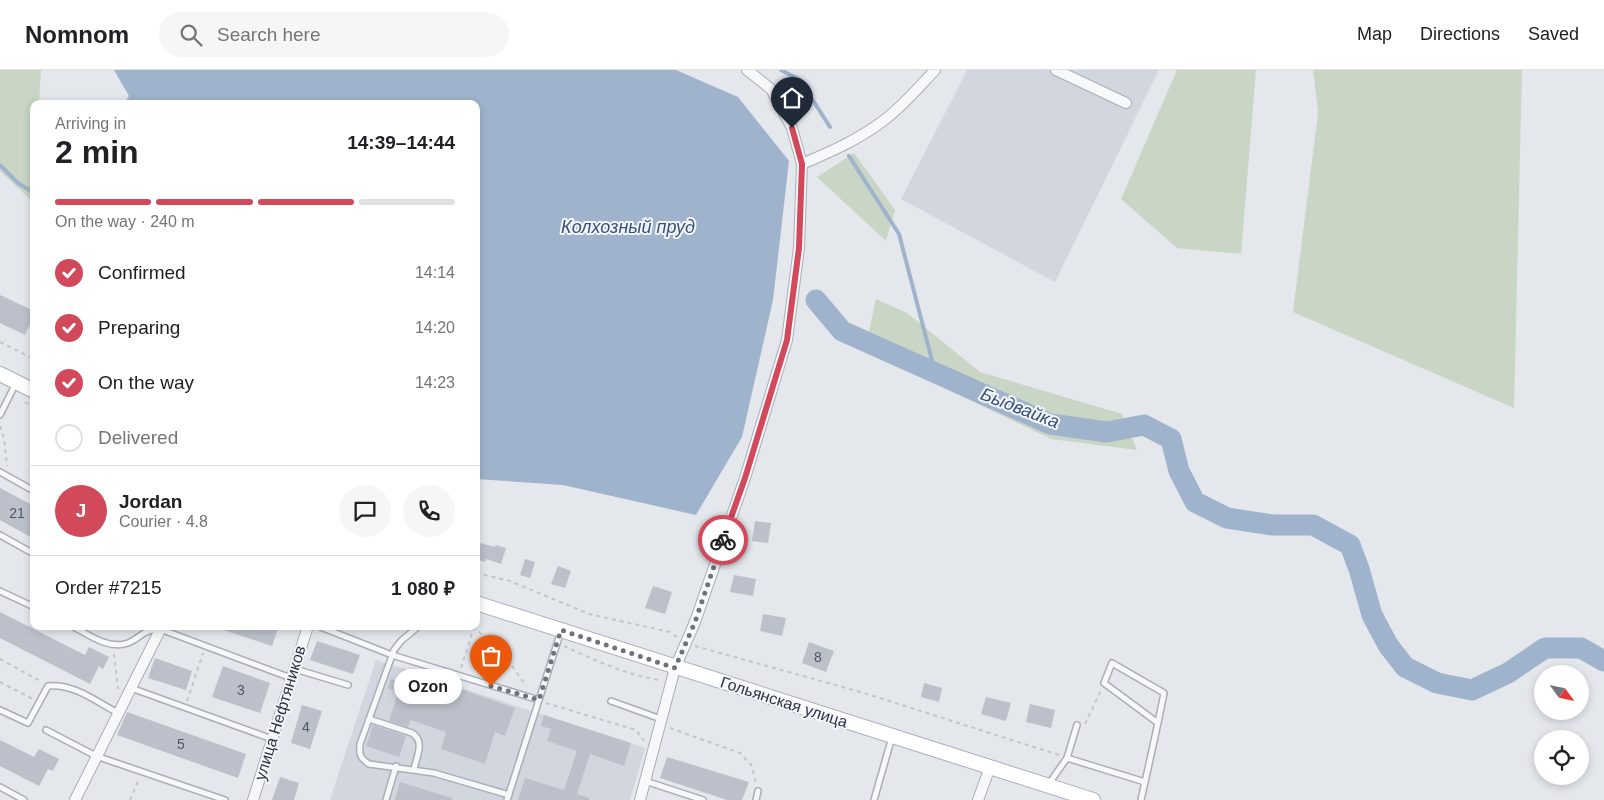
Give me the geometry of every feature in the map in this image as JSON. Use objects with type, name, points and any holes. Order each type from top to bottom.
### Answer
[{"type":"main road","points":[[0,374],[30,389]]},
{"type":"main road","name":"Гольянская улица","points":[[480,605],[559,637],[674,674],[892,736],[1093,800]]},
{"type":"street","points":[[640,800],[674,674],[745,478],[787,340],[799,248],[802,164],[792,128],[771,89],[747,70]]},
{"type":"street","points":[[802,164],[859,138],[882,122],[901,106],[935,70]]},
{"type":"street","points":[[1056,70],[1126,103]]},
{"type":"street","points":[[75,800],[160,630]]},
{"type":"street","name":"улица Нефтяников","points":[[253,800],[307,630]]},
{"type":"street","points":[[978,800],[990,767]]},
{"type":"lane","points":[[0,415],[17,382]]},
{"type":"lane","points":[[0,472],[30,489]]},
{"type":"lane","points":[[0,535],[30,552]]},
{"type":"lane","points":[[0,591],[30,605]]},
{"type":"lane","points":[[80,630],[113,646],[129,643],[146,630]]},
{"type":"lane","points":[[166,630],[205,646],[293,674],[348,685]]},
{"type":"lane","points":[[328,630],[392,655],[539,700]]},
{"type":"lane","points":[[414,630],[401,641],[392,655],[360,744],[359,753],[361,759],[369,764],[414,769],[508,797],[559,637]]},
{"type":"lane","points":[[1141,800],[1158,723],[1164,693],[1112,663],[1104,683],[1158,723]]},
{"type":"lane","points":[[0,710],[28,723],[48,686],[58,685],[68,687],[119,710]]},
{"type":"lane","points":[[131,688],[272,739]]},
{"type":"lane","points":[[611,702],[661,722]]},
{"type":"lane","points":[[368,719],[412,732],[417,736],[420,741],[414,769]]},
{"type":"lane","points":[[1048,786],[1067,758],[1077,725]]},
{"type":"lane","points":[[46,730],[96,756],[225,800]]},
{"type":"lane","points":[[874,800],[892,736]]},
{"type":"lane","points":[[1067,758],[1145,782]]},
{"type":"lane","points":[[386,800],[396,766]]},
{"type":"lane","points":[[645,781],[703,800]]},
{"type":"lane","points":[[0,787],[24,800]]},
{"type":"lane","points":[[756,800],[758,791]]},
{"type":"path","points":[[0,342],[30,357]]},
{"type":"path","points":[[0,426],[4,438],[8,477]]},
{"type":"path","points":[[480,574],[510,581],[588,614],[670,632],[686,643],[864,693],[1067,758]]},
{"type":"path","points":[[459,676],[473,630]]},
{"type":"path","points":[[477,630],[508,660],[525,685],[539,700],[636,730],[652,754]]},
{"type":"path","points":[[559,637],[594,660],[650,678],[674,674]]},
{"type":"path","points":[[113,646],[119,710]]},
{"type":"path","points":[[185,708],[205,646]]},
{"type":"path","points":[[0,659],[48,686]]},
{"type":"path","points":[[0,682],[39,702]]},
{"type":"path","points":[[1077,725],[1084,729],[1104,683]]},
{"type":"path","points":[[661,722],[740,753],[752,766],[758,791]]},
{"type":"path","points":[[130,800],[142,772]]},
{"type":"shaded area","points":[[967,70],[1159,70],[1055,282],[901,199]]},
{"type":"shaded area","points":[[376,660],[645,748],[630,800],[330,800]]},
{"type":"green space","points":[[0,70],[41,70],[39,100],[30,100],[30,199],[0,171]]},
{"type":"green space","points":[[1177,70],[1256,70],[1241,254],[1177,248],[1121,199]]},
{"type":"green space","points":[[1313,70],[1522,70],[1514,408],[1293,312],[1318,113]]},
{"type":"green space","points":[[854,153],[895,210],[886,241],[817,177]]},
{"type":"green space","points":[[876,299],[907,313],[980,372],[1122,414],[1137,450],[1051,439],[865,350]]},
{"type":"water","name":"Колхозный пруд","points":[[114,70],[676,70],[738,97],[789,161],[773,300],[742,437],[696,515],[563,485],[480,479],[480,100],[126,100],[129,96]]},
{"type":"building","points":[[0,295],[30,309],[30,324],[25,335],[0,323]]},
{"type":"building","points":[[0,488],[30,504],[30,537],[0,520]]},
{"type":"building","points":[[755,521],[771,523],[768,543],[752,541]]},
{"type":"building","points":[[480,543],[506,548],[501,564],[486,559],[485,562],[480,560]]},
{"type":"building","points":[[525,559],[535,562],[530,578],[520,575]]},
{"type":"building","points":[[558,566],[571,571],[565,588],[551,584]]},
{"type":"building","points":[[734,575],[756,579],[753,596],[730,592]]},
{"type":"building","points":[[653,586],[672,592],[665,614],[645,608]]},
{"type":"building","points":[[0,612],[30,627],[30,630],[36,630],[85,655],[89,647],[109,657],[103,669],[99,666],[90,684],[0,638]]},
{"type":"building","points":[[763,614],[786,618],[782,636],[760,631]]},
{"type":"building","points":[[223,630],[278,630],[272,646]]},
{"type":"building","points":[[317,641],[360,655],[353,674],[310,660]]},
{"type":"building","points":[[809,642],[834,651],[826,672],[802,663]]},
{"type":"building","points":[[155,658],[192,671],[186,690],[148,678]]},
{"type":"building","points":[[223,666],[270,683],[260,713],[212,697]]},
{"type":"building","points":[[403,669],[515,708],[505,736],[495,732],[485,764],[441,749],[446,732],[411,720],[408,727],[389,721],[398,692],[388,688],[391,679],[398,681]]},
{"type":"building","points":[[924,683],[942,688],[939,702],[921,697]]},
{"type":"building","points":[[986,697],[1011,703],[1006,721],[981,714]]},
{"type":"building","points":[[1030,704],[1055,710],[1051,728],[1026,722]]},
{"type":"building","points":[[302,705],[322,711],[310,749],[291,743]]},
{"type":"building","points":[[127,712],[246,754],[238,778],[117,735]]},
{"type":"building","points":[[544,715],[631,743],[624,766],[590,754],[577,794],[589,798],[589,800],[518,800],[525,778],[564,790],[577,751],[547,741],[551,729],[541,726]]},
{"type":"building","points":[[373,725],[406,736],[399,757],[366,746]]},
{"type":"building","points":[[0,740],[34,757],[39,749],[59,759],[53,771],[48,769],[39,786],[0,766]]},
{"type":"building","points":[[667,757],[749,782],[742,800],[727,800],[660,778]]},
{"type":"building","points":[[280,777],[299,783],[294,800],[272,800]]},
{"type":"building","points":[[400,782],[452,798],[452,800],[395,800]]},
{"type":"waterway","points":[[781,70],[800,80],[830,127]]},
{"type":"waterway","points":[[849,156],[899,234],[935,372]]},
{"type":"waterway","points":[[0,165],[18,183],[30,190]]},
{"type":"waterway","name":"Быдвайка","points":[[816,300],[842,331],[1050,424],[1107,432],[1144,425],[1171,439],[1179,471],[1195,502],[1227,518],[1273,525],[1313,525],[1350,545],[1372,615],[1388,645],[1405,667],[1437,683],[1472,690],[1508,673],[1545,648],[1581,648],[1604,661]]},
{"type":"way so far","points":[[491,686],[539,700],[561,630],[675,668],[695,622],[723,540]]},
{"type":"place","name":"Ozon","points":[[491,686]]},
{"type":"route","points":[[723,540],[745,478],[787,340],[799,248],[802,164],[792,128]]}]
